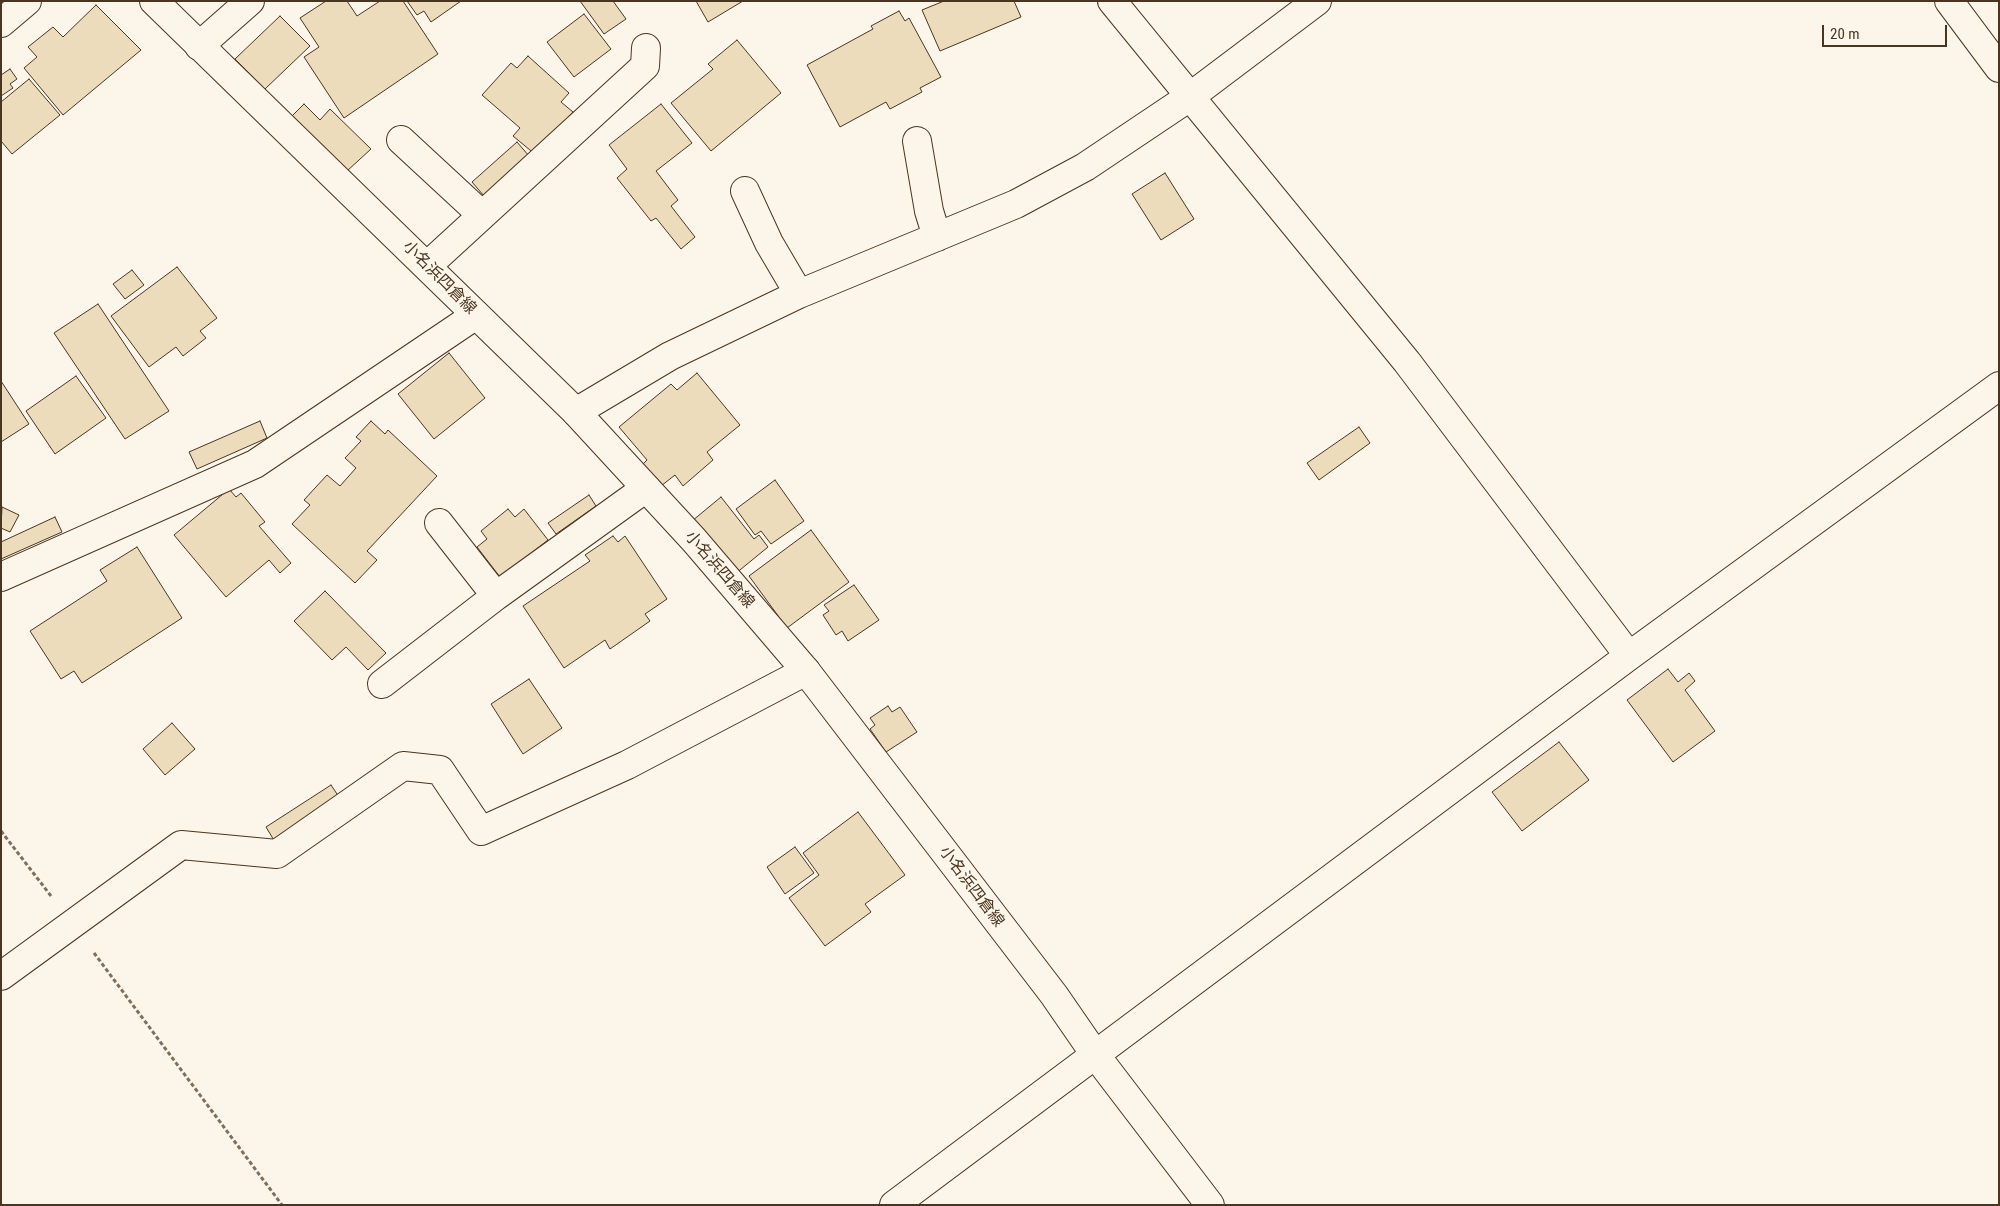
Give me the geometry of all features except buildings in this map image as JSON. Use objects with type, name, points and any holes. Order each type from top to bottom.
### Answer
[{"type":"street","points":[[1,23],[27,1]]},
{"type":"street","name":"小名浜四倉線","points":[[154,1],[576,412],[646,488],[806,671],[1054,995],[1094,1053],[1210,1205]]},
{"type":"street","points":[[199,46],[250,1]]},
{"type":"street","points":[[1112,1],[1407,362],[1629,656]]},
{"type":"street","points":[[576,412],[670,356],[799,294],[1016,204],[1085,167],[1191,96],[1317,1]]},
{"type":"street","points":[[1949,1],[1999,68]]},
{"type":"street","points":[[427,266],[645,66],[646,48]]},
{"type":"street","points":[[401,140],[482,215]]},
{"type":"street","points":[[917,141],[928,211],[937,237]]},
{"type":"street","points":[[745,191],[769,243],[799,294]]},
{"type":"street","points":[[1,578],[255,464],[476,315]]},
{"type":"street","points":[[894,1205],[1094,1053],[1629,656],[1999,386]]},
{"type":"street","points":[[382,684],[496,596],[646,488]]},
{"type":"street","points":[[439,524],[496,596]]},
{"type":"street","points":[[1,976],[181,845],[277,854],[403,766],[440,770],[481,831],[627,766],[806,671]]},
{"type":"path","points":[[1,831],[72,923],[282,1205]]}]
